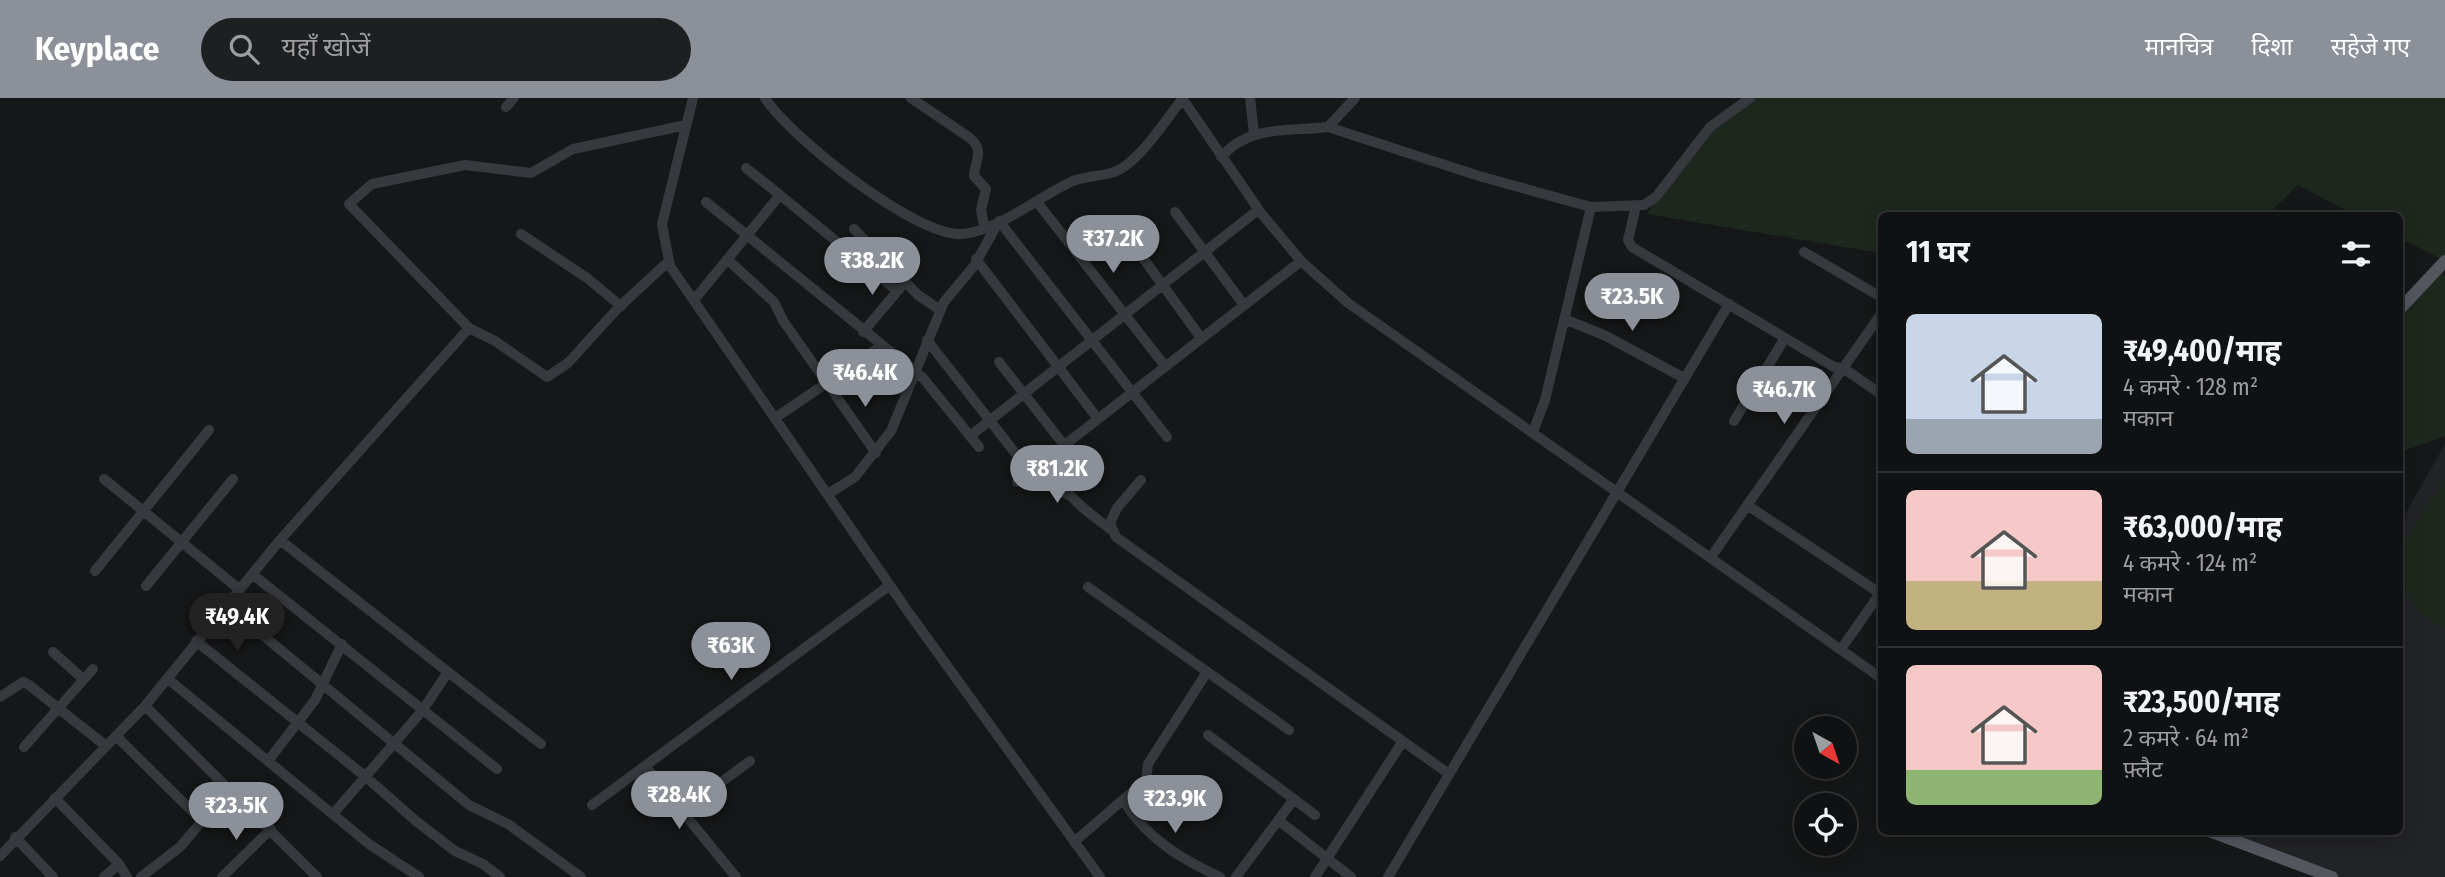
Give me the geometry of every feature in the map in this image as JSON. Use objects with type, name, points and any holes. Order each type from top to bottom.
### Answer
[{"type":"main road","points":[[2403,306],[2445,261]]},
{"type":"main road","points":[[2220,835],[2332,877]]},
{"type":"street","points":[[506,107],[514,98]]},
{"type":"street","points":[[693,98],[662,224],[670,261],[890,585],[1074,842],[1094,875]]},
{"type":"street","points":[[765,98],[773,110],[818,155],[892,206],[943,233],[964,234],[999,221],[1074,181],[1121,170],[1134,159],[1183,98],[1258,210],[1301,261],[1348,303],[1878,676]]},
{"type":"street","points":[[911,98],[978,146],[980,157],[974,176],[986,189],[981,210],[984,226]]},
{"type":"street","points":[[1250,98],[1254,134]]},
{"type":"street","points":[[1328,127],[1355,98]]},
{"type":"street","points":[[1221,157],[1233,144],[1254,134],[1269,130],[1328,127],[1479,176],[1591,207],[1636,206],[1644,205],[1656,197],[1710,127],[1750,98]]},
{"type":"street","points":[[670,261],[621,306],[568,363],[547,377],[495,341],[469,328],[349,204],[372,184],[465,165],[531,173],[573,149],[686,125]]},
{"type":"street","points":[[747,168],[897,291]]},
{"type":"street","points":[[694,300],[780,195]]},
{"type":"street","points":[[706,202],[880,347],[915,371],[979,447]]},
{"type":"street","points":[[1037,202],[1166,366]]},
{"type":"street","points":[[1636,206],[1628,240],[1632,247],[1834,367],[1843,368],[1878,392]]},
{"type":"street","points":[[1533,432],[1545,400],[1591,207]]},
{"type":"street","points":[[970,436],[1258,210]]},
{"type":"street","points":[[1175,212],[1244,305]]},
{"type":"street","points":[[828,494],[855,477],[891,431],[940,310],[999,221]]},
{"type":"street","points":[[999,221],[1167,437]]},
{"type":"street","points":[[854,229],[918,295],[940,310]]},
{"type":"street","points":[[521,234],[587,278],[621,306]]},
{"type":"street","points":[[1130,240],[1201,338]]},
{"type":"street","points":[[1804,252],[1878,295]]},
{"type":"street","points":[[976,259],[1057,369],[1098,419]]},
{"type":"street","points":[[727,260],[774,302],[784,322],[876,453]]},
{"type":"street","points":[[1017,482],[1301,261]]},
{"type":"street","points":[[863,332],[905,282]]},
{"type":"street","points":[[1388,877],[1729,304]]},
{"type":"street","points":[[1711,556],[1878,318]]},
{"type":"street","points":[[1564,319],[1604,335],[1684,378]]},
{"type":"street","points":[[0,856],[15,837],[145,706],[280,540],[469,328]]},
{"type":"street","points":[[1734,421],[1785,338]]},
{"type":"street","points":[[927,340],[1030,472],[1070,496],[1110,529],[1115,537],[1449,774]]},
{"type":"street","points":[[775,418],[880,347]]},
{"type":"street","points":[[999,362],[1025,394],[1059,449],[1058,478],[1070,496]]},
{"type":"street","points":[[95,571],[209,430]]},
{"type":"street","points":[[104,479],[239,589]]},
{"type":"street","points":[[146,586],[233,479]]},
{"type":"street","points":[[1110,529],[1117,508],[1141,480]]},
{"type":"street","points":[[1748,505],[1878,591]]},
{"type":"street","points":[[280,540],[541,744]]},
{"type":"street","points":[[252,574],[498,769]]},
{"type":"street","points":[[592,805],[890,585]]},
{"type":"street","points":[[1088,587],[1289,730]]},
{"type":"street","points":[[1841,649],[1878,597]]},
{"type":"street","points":[[226,605],[470,805],[508,824],[581,877]]},
{"type":"street","points":[[196,641],[455,851],[483,864],[500,877]]},
{"type":"street","points":[[268,761],[323,685],[342,644]]},
{"type":"street","points":[[53,652],[83,679]]},
{"type":"street","points":[[24,747],[93,669]]},
{"type":"street","points":[[1074,842],[1146,780],[1148,764],[1207,671]]},
{"type":"street","points":[[333,814],[422,711],[448,672]]},
{"type":"street","points":[[168,679],[369,845],[419,877]]},
{"type":"street","points":[[0,697],[23,682],[106,746]]},
{"type":"street","points":[[145,706],[317,877]]},
{"type":"street","points":[[1208,735],[1315,815]]},
{"type":"street","points":[[116,736],[202,821]]},
{"type":"street","points":[[1315,877],[1403,741]]},
{"type":"street","points":[[682,811],[750,761]]},
{"type":"street","points":[[645,765],[736,877]]},
{"type":"street","points":[[141,877],[180,847],[230,790]]},
{"type":"street","points":[[55,798],[118,864],[127,877]]},
{"type":"street","points":[[1236,877],[1294,799]]},
{"type":"street","points":[[1123,800],[1162,844],[1178,857],[1220,877]]},
{"type":"street","points":[[1279,820],[1352,877]]},
{"type":"street","points":[[222,877],[271,829]]},
{"type":"street","points":[[15,837],[53,877]]},
{"type":"street","points":[[104,877],[118,864]]},
{"type":"shaded area","points":[[1754,98],[2445,98],[2445,261],[2403,240],[2403,212],[2349,212],[2298,185],[2270,212],[1878,212],[1878,252],[1647,214],[1679,164],[1720,119]]},
{"type":"shaded area","points":[[2436,269],[2445,275],[2445,436],[2406,450],[2403,450],[2403,306]]},
{"type":"shaded area","points":[[2445,444],[2445,877],[2332,877],[2236,835],[2403,835],[2403,518]]},
{"type":"shaded area","points":[[2445,477],[2445,628],[2424,616],[2415,607],[2403,585],[2403,549]]}]
